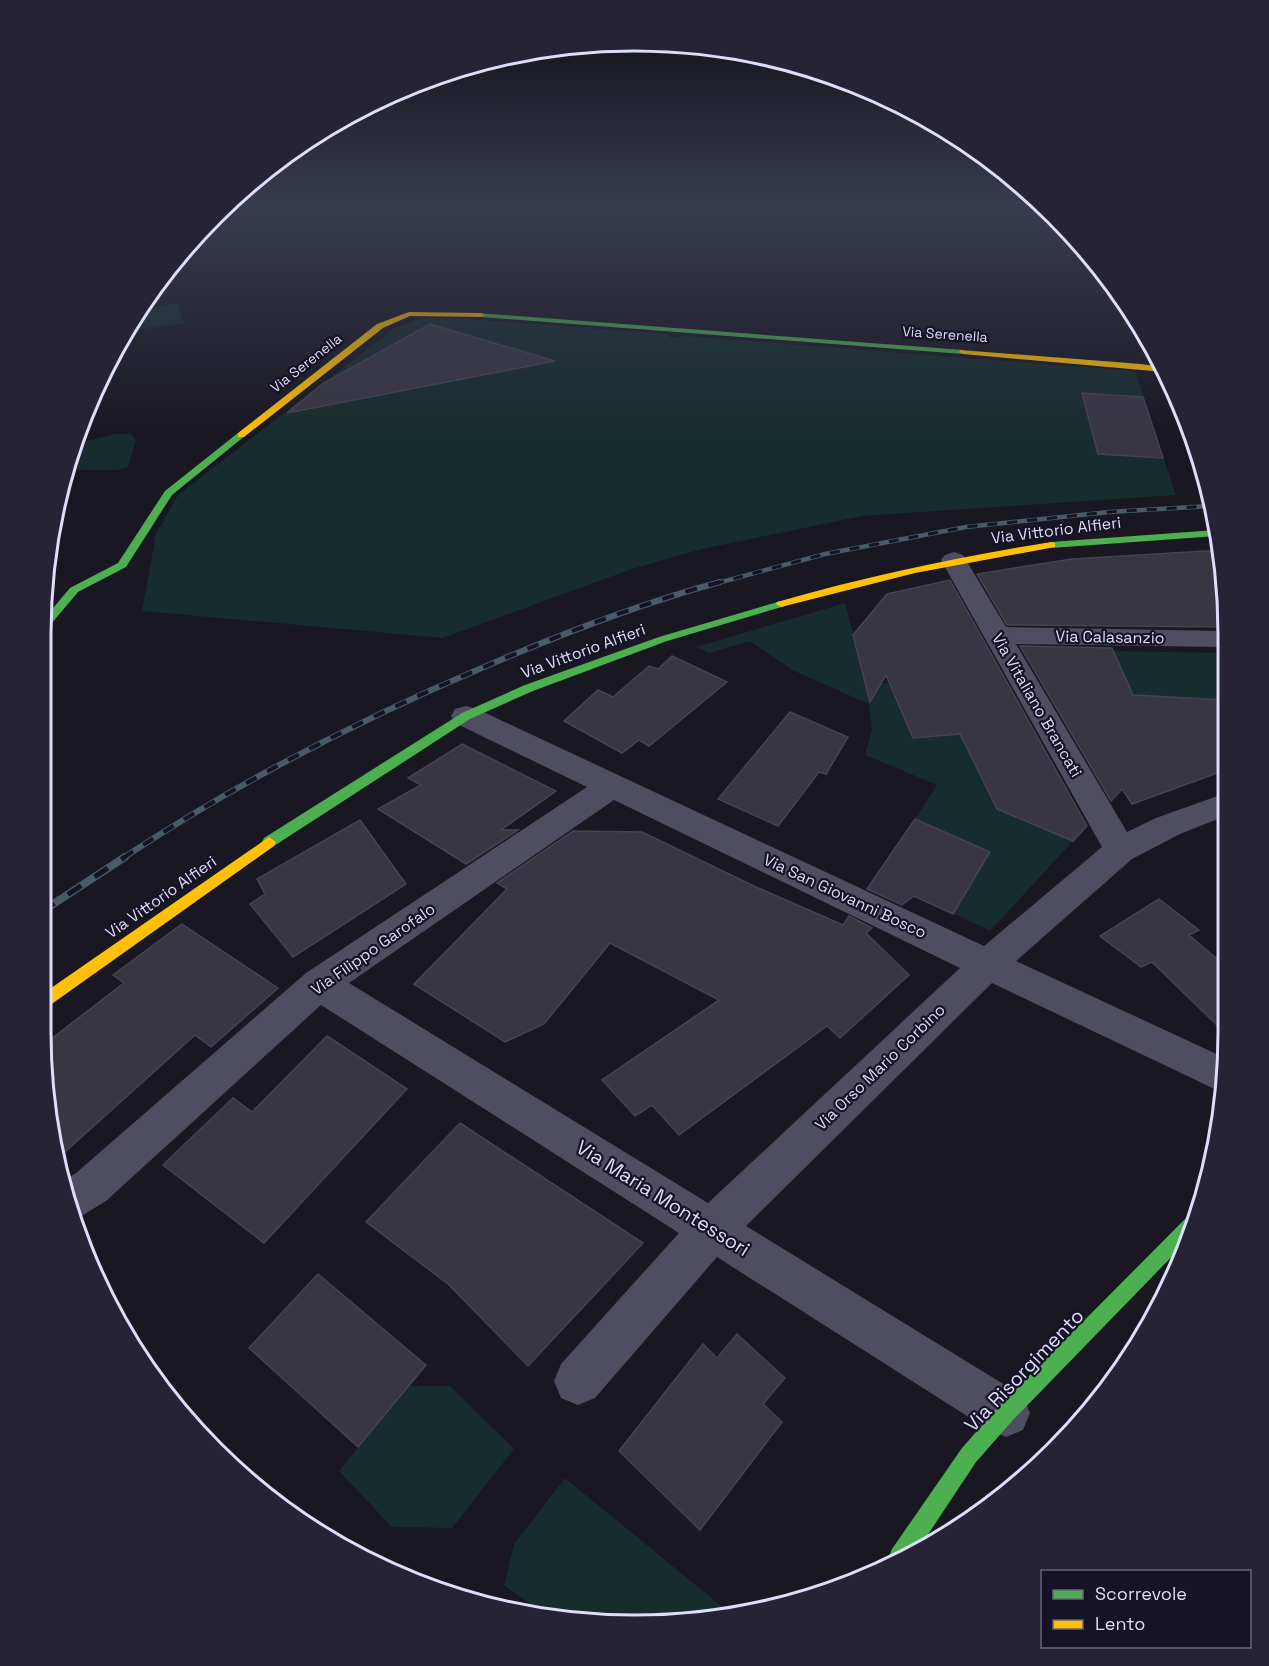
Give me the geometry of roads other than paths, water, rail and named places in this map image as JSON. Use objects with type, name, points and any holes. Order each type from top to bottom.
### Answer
[{"type":"street","name":"Via Serenella","points":[[51,617],[74,590],[122,565],[168,493],[380,326],[410,314],[453,313],[1154,368]]},
{"type":"street","name":"Via Vittorio Alfieri","points":[[51,996],[245,857],[466,717],[529,688],[663,639],[842,586],[954,560],[1055,544],[1209,534]]},
{"type":"street","name":"Via Vitaliano Brancati","points":[[954,560],[1120,850]]},
{"type":"street","name":"Via Calasanzio","points":[[997,635],[1218,639]]},
{"type":"street","name":"Via San Giovanni Bosco","points":[[466,717],[1217,1073]]},
{"type":"street","name":"Via Filippo Garofalo","points":[[75,1197],[91,1187],[320,984],[611,786]]},
{"type":"street","name":"Via Orso Mario Corbino","points":[[578,1381],[712,1229],[988,964],[1120,850],[1168,826],[1218,807]]},
{"type":"street","name":"Via Maria Montessori","points":[[320,984],[1006,1413]]},
{"type":"street","name":"Via Risorgimento","points":[[906,1548],[969,1455],[1006,1413],[1181,1236]]},
{"type":"railway","points":[[714,584],[825,554],[966,527],[1109,512],[1204,506]]},
{"type":"railway","points":[[123,858],[166,830],[299,754],[437,687],[571,631],[720,582]]},
{"type":"railway","points":[[51,905],[125,857]]}]
